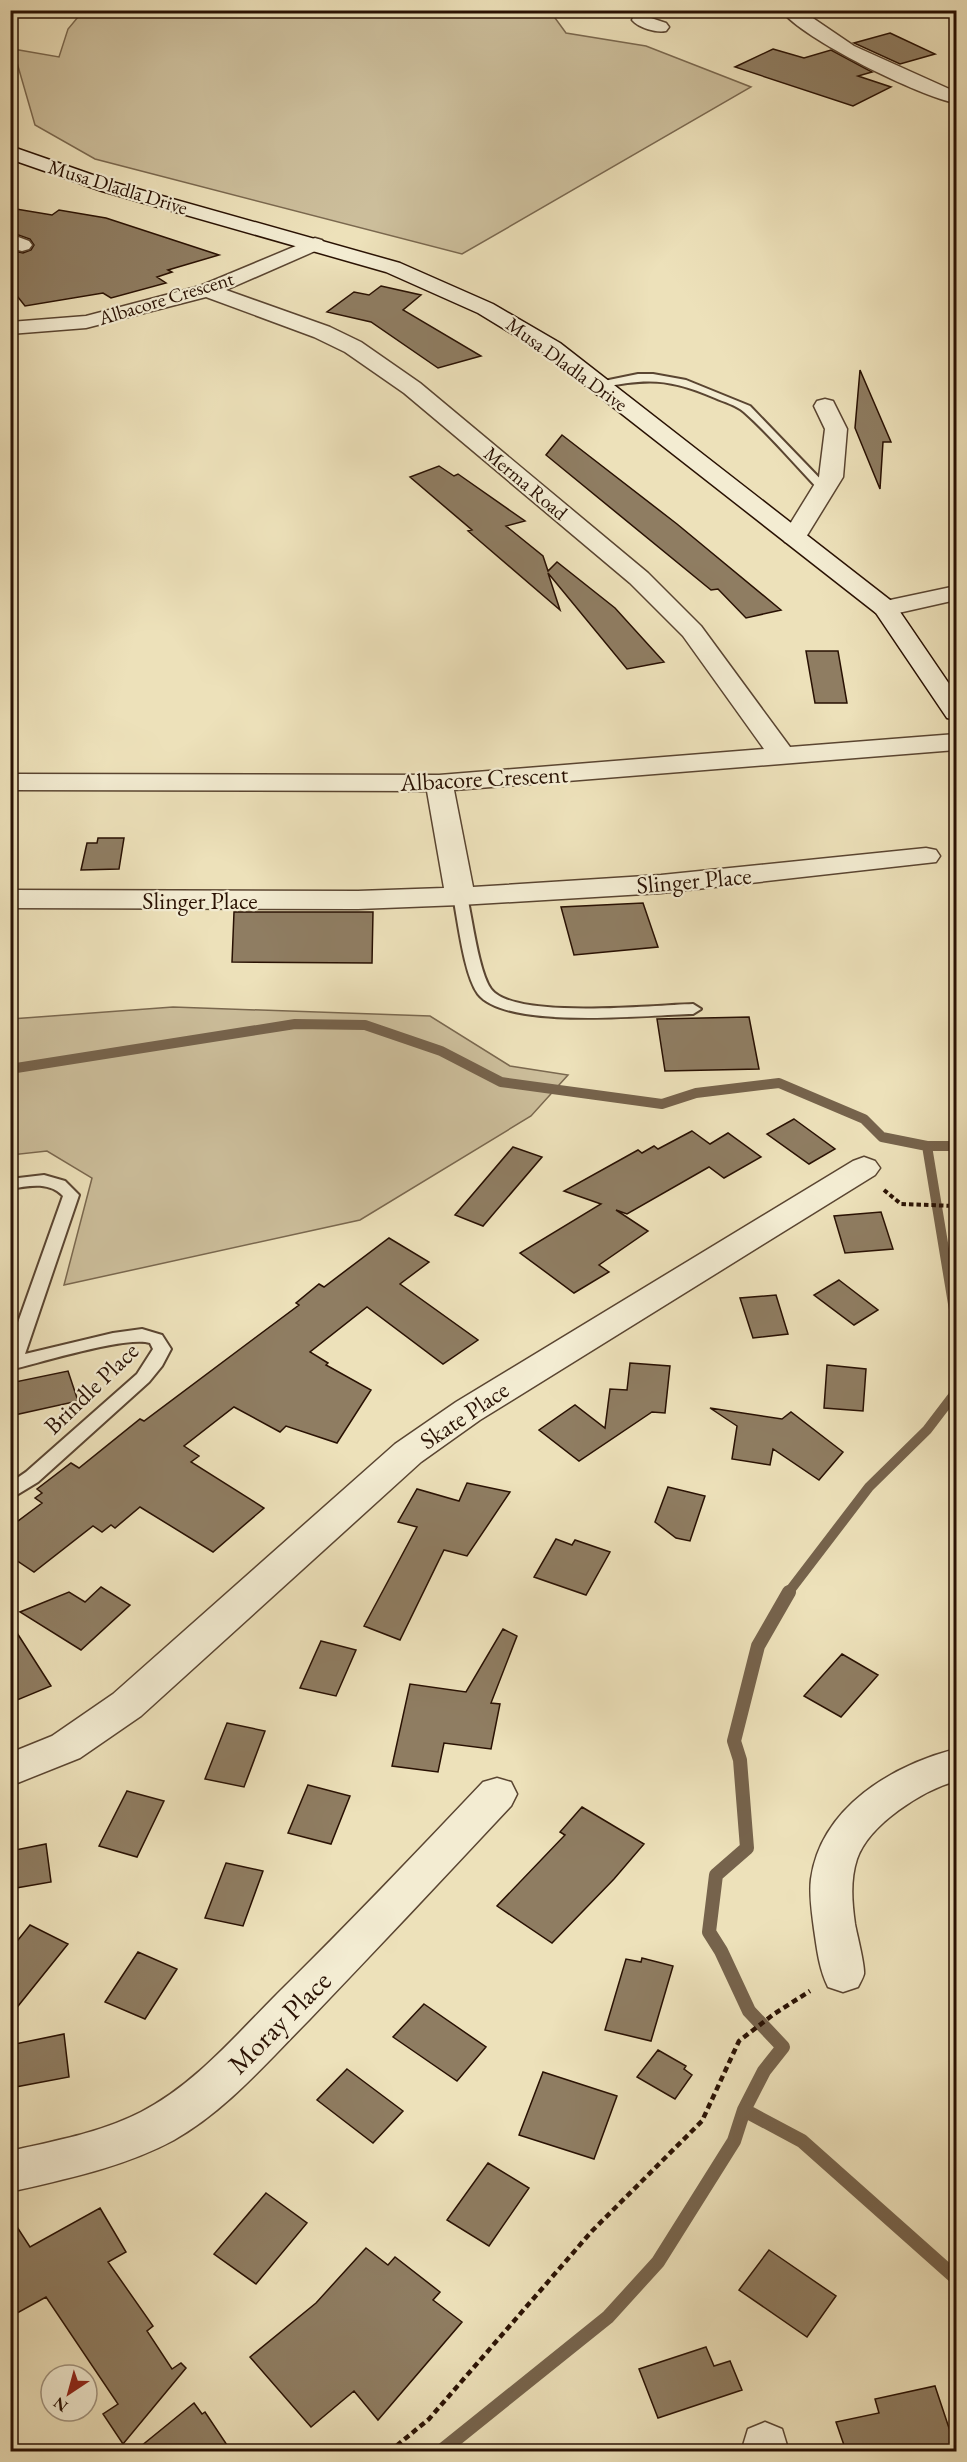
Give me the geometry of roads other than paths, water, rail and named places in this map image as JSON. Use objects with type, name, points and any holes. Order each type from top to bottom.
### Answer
[{"type":"street","points":[[646,10],[641,20],[660,27]]},
{"type":"street","points":[[789,10],[835,42],[957,98]]},
{"type":"street","name":"Musa Dladla Drive","points":[[10,152],[109,187],[411,273],[508,320],[552,348],[885,608],[957,712]]},
{"type":"street","name":"Albacore Crescent","points":[[10,328],[86,322],[207,290],[315,244]]},
{"type":"street","name":"Merma Road","points":[[207,290],[278,315],[353,347],[412,388],[639,578],[692,631],[783,757]]},
{"type":"street","points":[[794,537],[831,477],[836,429],[825,406]]},
{"type":"street","points":[[885,608],[957,592]]},
{"type":"street","name":"Albacore Crescent","points":[[10,782],[439,783],[957,742]]},
{"type":"street","points":[[439,783],[460,896]]},
{"type":"street","name":"Slinger Place","points":[[10,899],[358,900],[460,896],[661,884],[926,856]]},
{"type":"street","name":"Skate Place","points":[[10,1770],[66,1747],[127,1705],[417,1447],[478,1404],[864,1167]]},
{"type":"street","points":[[843,1974],[832,1877],[840,1852],[859,1823],[882,1800],[906,1783],[940,1767],[957,1765]]},
{"type":"street","name":"Moray Place","points":[[10,2172],[91,2152],[136,2136],[175,2116],[199,2098],[224,2077],[376,1923],[497,1794]]},
{"type":"lane","points":[[10,12],[57,13],[67,10]]},
{"type":"lane","points":[[599,385],[642,378],[661,378],[735,402],[746,408],[824,489]]},
{"type":"lane","points":[[460,896],[480,986],[485,993],[500,1003],[529,1012],[548,1013],[693,1009]]},
{"type":"lane","points":[[10,1184],[49,1181],[59,1183],[71,1195],[12,1364]]},
{"type":"lane","name":"Brindle Place","points":[[10,1492],[50,1461],[143,1378],[156,1362],[162,1349],[156,1338],[142,1335],[12,1364]]},
{"type":"waterway","points":[[10,1069],[295,1024],[365,1025],[441,1051],[501,1082],[662,1104],[696,1093],[779,1083],[864,1119],[882,1137],[927,1146]]},
{"type":"waterway","points":[[927,1146],[956,1146]]},
{"type":"waterway","points":[[927,1146],[956,1322]]},
{"type":"waterway","points":[[788,1593],[869,1487],[927,1430],[956,1392]]},
{"type":"waterway","points":[[744,2110],[764,2071],[783,2047],[749,2011],[721,1951],[709,1932],[716,1875],[747,1848],[740,1760],[734,1741],[758,1646],[789,1592]]},
{"type":"waterway","points":[[440,2452],[608,2317],[658,2262],[734,2141],[744,2110]]},
{"type":"waterway","points":[[744,2110],[802,2141],[956,2278]]}]
